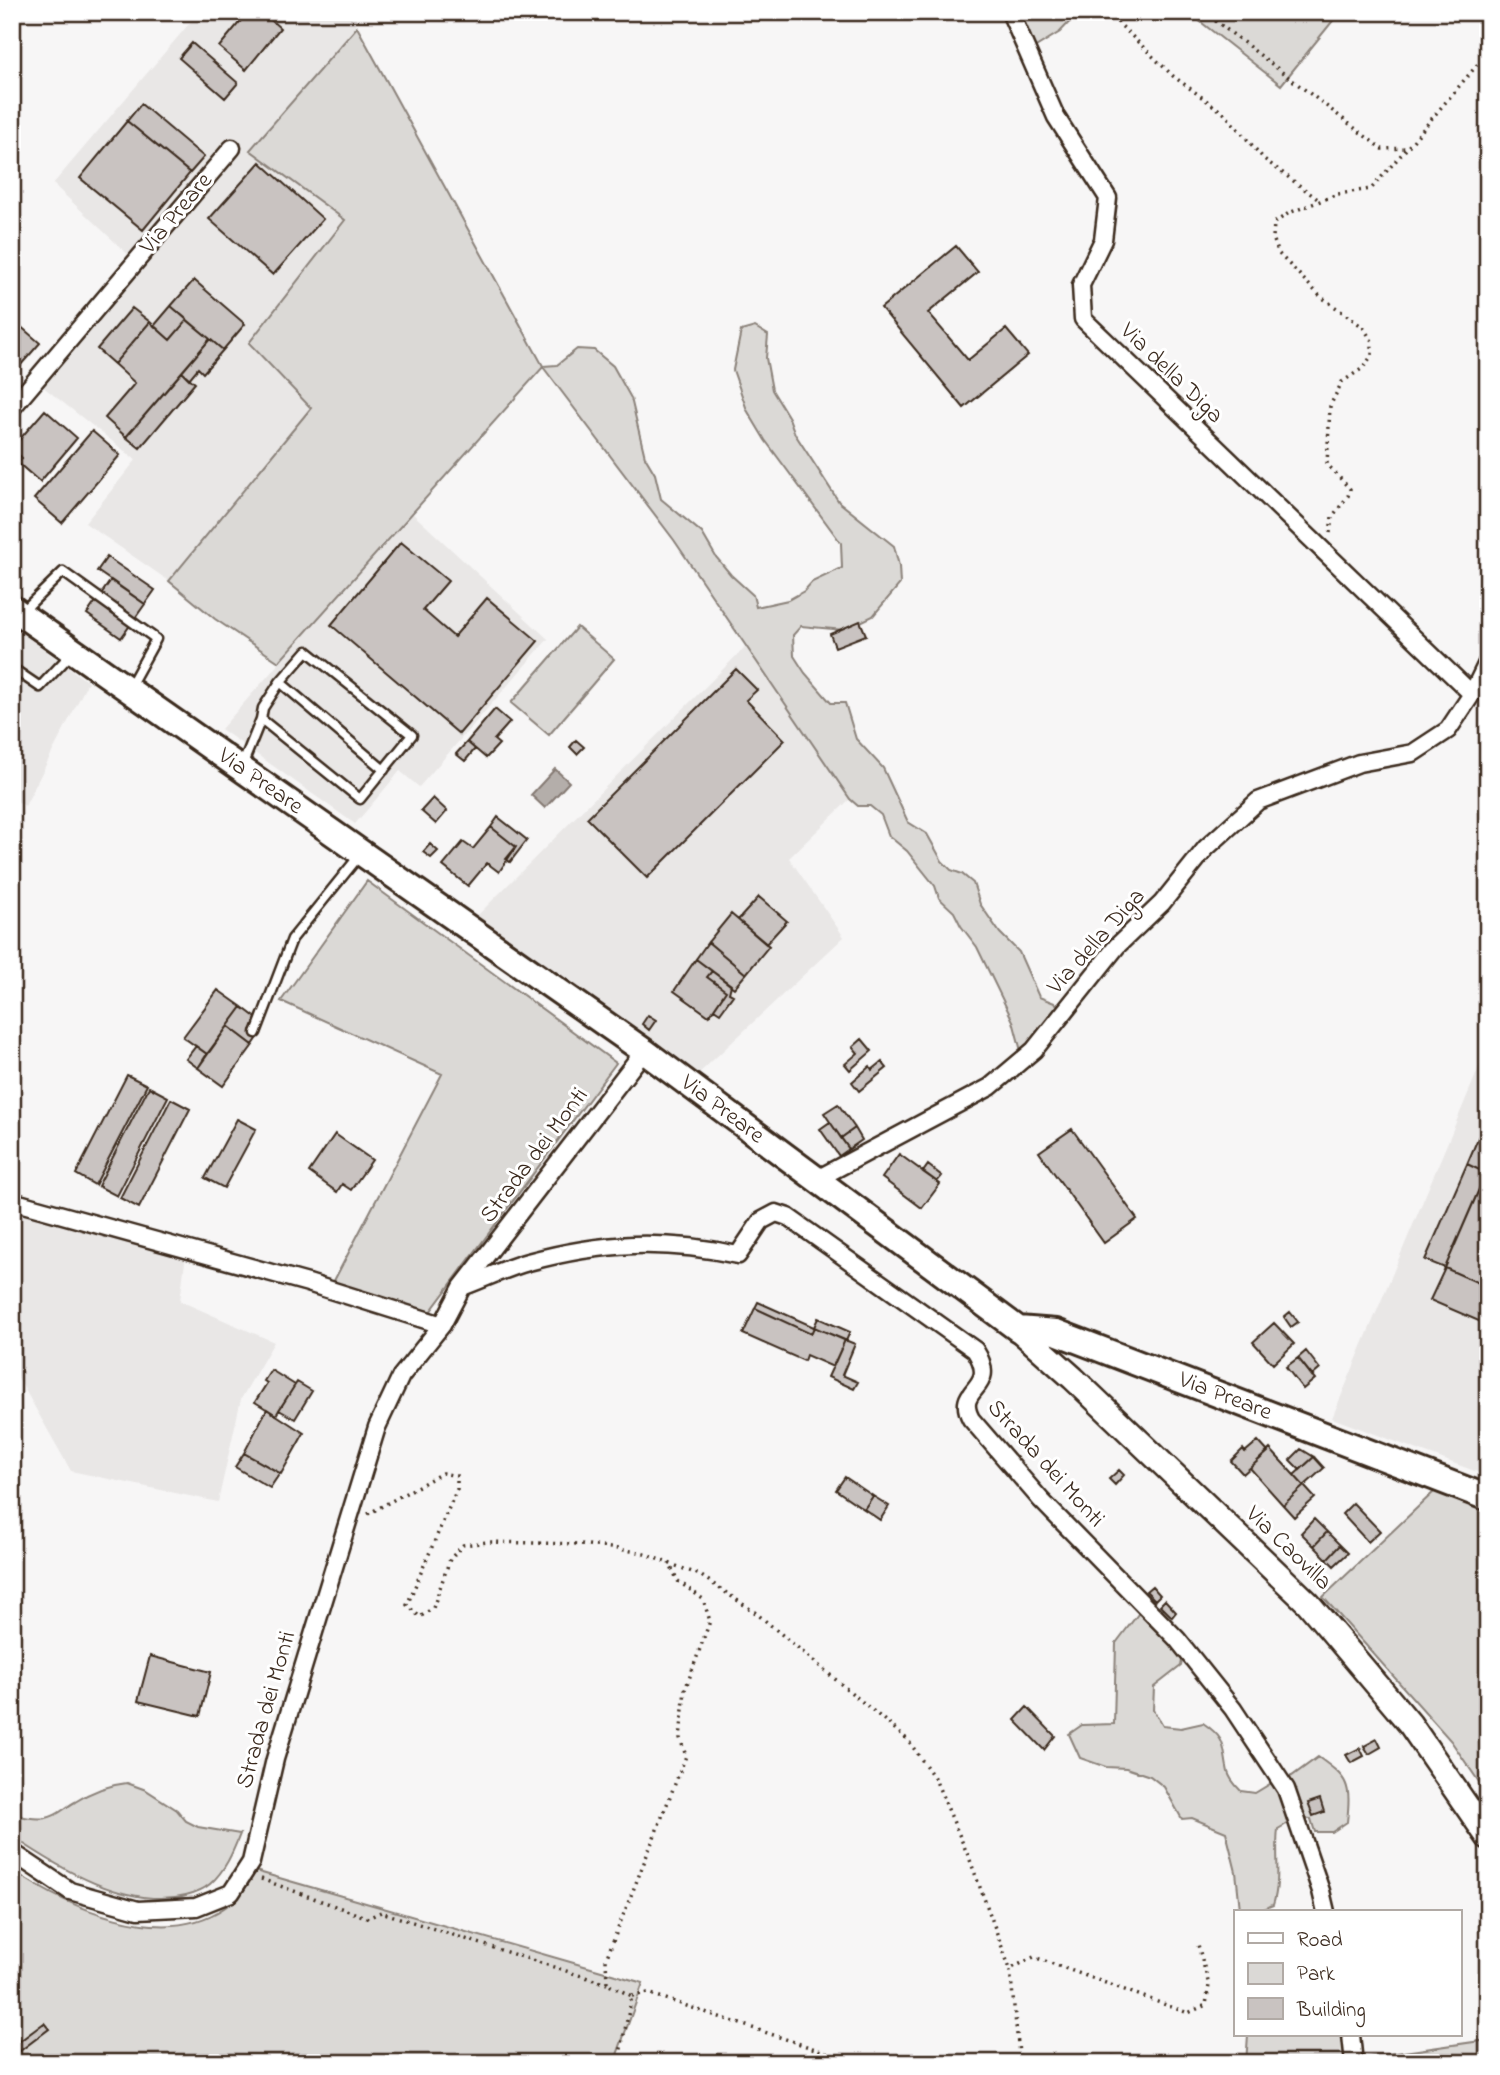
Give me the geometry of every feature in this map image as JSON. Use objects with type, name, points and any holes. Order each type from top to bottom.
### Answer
[{"type":"main road","name":"Via Preare","points":[[16,611],[644,1051],[1017,1329],[1056,1332],[1488,1498]]},
{"type":"main road","name":"Via Caovilla","points":[[1017,1329],[1073,1378],[1308,1603],[1410,1724],[1488,1837]]},
{"type":"street","name":"Via della Diga","points":[[1010,12],[1056,117],[1108,198],[1103,240],[1081,285],[1083,320],[1472,694]]},
{"type":"street","name":"Via Preare","points":[[12,408],[232,148]]},
{"type":"street","name":"Via della Diga","points":[[817,1180],[990,1087],[1034,1050],[1117,946],[1162,903],[1206,848],[1258,801],[1359,763],[1413,752],[1448,730],[1472,694],[1488,661]]},
{"type":"street","name":"Strada dei Monti","points":[[12,1852],[70,1891],[138,1910],[196,1907],[231,1893],[251,1862],[275,1759],[348,1515],[377,1427],[401,1376],[442,1325],[462,1287],[644,1051]]},
{"type":"street","points":[[12,1201],[308,1283],[442,1325]]},
{"type":"street","name":"Strada dei Monti","points":[[462,1287],[526,1262],[583,1249],[640,1243],[678,1245],[738,1255],[761,1221],[776,1213],[788,1217],[975,1350],[984,1364],[984,1376],[967,1399],[965,1409],[971,1419],[1041,1500],[1177,1639],[1233,1709],[1286,1789],[1326,1910]]},
{"type":"street","points":[[1351,2036],[1354,2063]]},
{"type":"lane","points":[[16,611],[63,572],[156,639],[128,689]]},
{"type":"lane","points":[[12,668],[40,687],[74,651]]},
{"type":"lane","points":[[241,768],[263,708],[280,682],[307,652],[412,735],[360,799],[261,719]]},
{"type":"lane","points":[[280,682],[384,770]]},
{"type":"lane","points":[[257,1033],[292,939],[361,853]]},
{"type":"path","points":[[1107,12],[1173,76],[1225,114],[1264,159],[1320,201]]},
{"type":"path","points":[[1204,12],[1382,149],[1408,148]]},
{"type":"path","points":[[1328,556],[1332,517],[1348,496],[1350,489],[1327,464],[1329,407],[1342,382],[1363,368],[1372,355],[1372,341],[1363,327],[1320,296],[1279,254],[1273,238],[1274,223],[1289,213],[1338,194],[1371,189],[1488,52]]},
{"type":"path","points":[[348,1515],[362,1516],[442,1474],[457,1476],[457,1489],[407,1605],[420,1617],[433,1608],[450,1559],[463,1545],[488,1542],[581,1544],[639,1552],[700,1575],[756,1613],[908,1740],[935,1779],[970,1860],[1010,1969],[1020,2063]]},
{"type":"path","points":[[607,1984],[606,1959],[686,1756],[680,1738],[685,1690],[710,1621],[703,1599],[678,1581],[669,1563]]},
{"type":"path","points":[[244,1872],[368,1918],[381,1912],[607,1984],[632,1996],[648,1993],[857,2063]]},
{"type":"path","points":[[1010,1969],[1034,1957],[1188,2013],[1206,2005],[1209,1985],[1197,1941]]},
{"type":"path","points":[[618,2063],[632,1996]]},
{"type":"path","points":[[889,2063],[895,2063]]},
{"type":"shaded area","points":[[199,12],[348,12],[357,27],[250,150],[345,220],[249,343],[312,408],[169,581],[85,523],[136,460],[42,386],[134,260],[53,184]]},
{"type":"shaded area","points":[[412,513],[548,639],[419,787],[400,771],[355,824],[221,729]]},
{"type":"shaded area","points":[[12,626],[88,682],[25,806],[12,798]]},
{"type":"shaded area","points":[[747,645],[850,799],[789,858],[844,937],[696,1076],[474,919]]},
{"type":"shaded area","points":[[555,769],[569,782],[545,808],[531,795]]},
{"type":"shaded area","points":[[1488,1046],[1488,1476],[1332,1418]]},
{"type":"shaded area","points":[[12,1211],[186,1254],[180,1301],[274,1342],[241,1399],[218,1502],[71,1471],[12,1367]]},
{"type":"green space","points":[[1000,12],[1079,12],[1060,32],[1021,56]]},
{"type":"green space","points":[[1188,12],[1340,12],[1281,85]]},
{"type":"green space","points":[[357,27],[543,366],[557,365],[577,349],[594,350],[613,366],[631,398],[645,457],[655,474],[661,499],[702,533],[716,557],[753,595],[756,607],[788,600],[804,591],[812,582],[842,568],[841,543],[765,440],[747,410],[733,370],[741,331],[755,327],[768,335],[766,358],[772,390],[795,434],[839,502],[894,546],[899,566],[900,584],[873,616],[844,630],[801,626],[793,635],[794,656],[831,703],[845,703],[856,739],[883,768],[908,822],[927,834],[942,861],[951,870],[962,874],[973,883],[980,904],[1000,933],[1019,952],[1039,997],[1062,1006],[1036,1039],[1021,1051],[1013,1021],[977,947],[954,912],[939,898],[935,886],[907,851],[889,836],[881,815],[870,806],[858,806],[850,799],[674,540],[543,367],[279,662],[215,619],[169,581],[311,408],[249,343],[345,220],[250,150]]},
{"type":"green space","points":[[577,627],[614,659],[549,735],[511,703]]},
{"type":"green space","points":[[367,881],[616,1063],[421,1324],[326,1296],[442,1074],[281,1001]]},
{"type":"green space","points":[[1437,1489],[1488,1508],[1488,1795],[1451,1741],[1323,1597]]},
{"type":"green space","points":[[1151,1597],[1185,1645],[1181,1666],[1154,1687],[1153,1710],[1163,1726],[1181,1728],[1203,1723],[1217,1734],[1224,1750],[1229,1775],[1241,1791],[1255,1793],[1275,1781],[1292,1776],[1318,1757],[1342,1777],[1349,1799],[1347,1822],[1332,1832],[1315,1832],[1311,1819],[1297,1818],[1278,1829],[1277,1877],[1273,1905],[1261,1910],[1240,1909],[1236,1872],[1226,1832],[1192,1818],[1182,1819],[1164,1787],[1150,1776],[1126,1768],[1106,1767],[1080,1758],[1069,1734],[1082,1725],[1114,1724],[1116,1643]]},
{"type":"green space","points":[[127,1783],[146,1790],[198,1827],[240,1834],[224,1867],[210,1884],[186,1895],[141,1897],[94,1883],[72,1873],[12,1836],[12,1814],[42,1819],[50,1817],[94,1792]]},
{"type":"green space","points":[[12,1870],[60,1897],[115,1919],[172,1925],[199,1920],[224,1908],[238,1896],[255,1871],[643,1983],[614,2063],[12,2063]]},
{"type":"green space","points":[[1248,2036],[1341,2036],[1355,2049],[1355,2059],[1488,2040],[1488,2063],[1246,2063]]},
{"type":"building","points":[[248,12],[262,12],[280,28],[246,70],[219,47]]},
{"type":"building","points":[[192,43],[238,83],[225,98],[179,58]]},
{"type":"building","points":[[141,104],[204,157],[190,173],[127,121]]},
{"type":"building","points":[[127,121],[190,173],[143,230],[80,178]]},
{"type":"building","points":[[260,162],[323,219],[273,275],[209,219]]},
{"type":"building","points":[[956,246],[978,272],[928,313],[968,360],[1006,329],[1028,355],[964,408],[881,308]]},
{"type":"building","points":[[194,280],[245,324],[223,350],[171,306]]},
{"type":"building","points":[[171,306],[187,320],[170,340],[154,326]]},
{"type":"building","points":[[132,308],[150,322],[114,364],[97,349]]},
{"type":"building","points":[[12,319],[40,343],[12,375]]},
{"type":"building","points":[[187,320],[210,339],[126,437],[105,418],[135,383],[114,364],[150,322],[170,340]]},
{"type":"building","points":[[210,339],[223,350],[203,373],[198,368],[189,379],[182,372]]},
{"type":"building","points":[[182,372],[195,383],[140,448],[126,437]]},
{"type":"building","points":[[45,410],[77,438],[40,482],[18,463],[22,458],[12,448]]},
{"type":"building","points":[[92,431],[120,455],[62,523],[34,499]]},
{"type":"building","points":[[401,542],[448,581],[423,610],[454,637],[487,598],[538,641],[459,734],[331,625]]},
{"type":"building","points":[[107,557],[155,590],[145,604],[97,571]]},
{"type":"building","points":[[111,580],[145,604],[121,638],[87,614]]},
{"type":"building","points":[[860,621],[866,635],[835,647],[830,634]]},
{"type":"building","points":[[736,669],[757,690],[746,700],[785,740],[647,878],[587,818]]},
{"type":"building","points":[[495,709],[510,722],[494,740],[499,744],[486,758],[467,742]]},
{"type":"building","points":[[576,740],[584,747],[577,754],[570,747]]},
{"type":"building","points":[[467,742],[475,749],[465,761],[456,754]]},
{"type":"building","points":[[433,798],[447,811],[436,824],[421,811]]},
{"type":"building","points":[[498,817],[527,840],[510,862],[506,859],[516,847],[491,827]]},
{"type":"building","points":[[491,827],[516,847],[499,872],[487,863],[468,886],[443,866],[463,842],[473,849]]},
{"type":"building","points":[[430,844],[438,851],[431,858],[423,852]]},
{"type":"building","points":[[759,897],[787,921],[766,944],[738,920]]},
{"type":"building","points":[[731,914],[769,946],[746,974],[708,942]]},
{"type":"building","points":[[708,942],[746,974],[734,988],[696,959]]},
{"type":"building","points":[[696,959],[712,971],[707,977],[726,991],[709,1016],[674,991]]},
{"type":"building","points":[[712,971],[731,985],[729,993],[733,995],[720,1013],[714,1009],[726,991],[707,977]]},
{"type":"building","points":[[218,990],[242,1007],[207,1054],[183,1037]]},
{"type":"building","points":[[242,1007],[259,1020],[251,1030],[259,1036],[253,1045],[228,1026]]},
{"type":"building","points":[[648,1015],[656,1020],[649,1030],[642,1024]]},
{"type":"building","points":[[228,1026],[253,1045],[223,1086],[198,1068]]},
{"type":"building","points":[[862,1039],[872,1051],[850,1070],[845,1064],[858,1053],[853,1047]]},
{"type":"building","points":[[196,1046],[207,1054],[198,1068],[186,1059]]},
{"type":"building","points":[[882,1062],[887,1068],[859,1091],[852,1082],[870,1066],[872,1070]]},
{"type":"building","points":[[127,1075],[147,1085],[95,1185],[76,1174]]},
{"type":"building","points":[[149,1087],[168,1097],[117,1196],[98,1186]]},
{"type":"building","points":[[171,1099],[190,1109],[139,1208],[120,1198]]},
{"type":"building","points":[[838,1104],[855,1128],[841,1138],[824,1113]]},
{"type":"building","points":[[1487,1117],[1488,1169],[1486,1173],[1467,1164]]},
{"type":"building","points":[[237,1119],[256,1129],[224,1188],[205,1178]]},
{"type":"building","points":[[830,1122],[849,1149],[839,1156],[820,1129]]},
{"type":"building","points":[[855,1128],[862,1140],[849,1149],[841,1138]]},
{"type":"building","points":[[1072,1129],[1137,1219],[1104,1243],[1039,1152]]},
{"type":"building","points":[[335,1134],[372,1160],[351,1190],[342,1184],[337,1192],[309,1172]]},
{"type":"building","points":[[899,1154],[940,1184],[922,1208],[882,1178]]},
{"type":"building","points":[[1467,1164],[1486,1173],[1445,1268],[1425,1260]]},
{"type":"building","points":[[928,1165],[942,1176],[937,1182],[923,1172]]},
{"type":"building","points":[[1488,1169],[1488,1287],[1445,1268]]},
{"type":"building","points":[[1445,1268],[1488,1287],[1488,1325],[1430,1300]]},
{"type":"building","points":[[758,1302],[814,1327],[811,1334],[755,1308]]},
{"type":"building","points":[[755,1308],[811,1334],[814,1327],[845,1340],[833,1367],[806,1355],[804,1361],[743,1334]]},
{"type":"building","points":[[1290,1312],[1298,1322],[1291,1327],[1284,1317]]},
{"type":"building","points":[[818,1318],[850,1332],[846,1341],[814,1327]]},
{"type":"building","points":[[1274,1323],[1294,1344],[1273,1364],[1253,1342]]},
{"type":"building","points":[[845,1340],[855,1344],[842,1375],[858,1382],[854,1389],[828,1377]]},
{"type":"building","points":[[1306,1351],[1320,1369],[1312,1376],[1298,1358]]},
{"type":"building","points":[[1298,1358],[1315,1379],[1303,1389],[1286,1367]]},
{"type":"building","points":[[271,1370],[295,1385],[276,1415],[255,1402],[267,1383],[264,1381]]},
{"type":"building","points":[[297,1382],[312,1391],[295,1419],[279,1410]]},
{"type":"building","points":[[267,1409],[304,1433],[281,1474],[244,1453]]},
{"type":"building","points":[[1258,1441],[1268,1452],[1243,1474],[1231,1461],[1243,1449],[1245,1452]]},
{"type":"building","points":[[1270,1449],[1304,1486],[1283,1505],[1250,1468]]},
{"type":"building","points":[[1301,1449],[1314,1457],[1300,1470],[1290,1460]]},
{"type":"building","points":[[244,1453],[280,1473],[270,1488],[235,1467]]},
{"type":"building","points":[[1314,1457],[1324,1468],[1304,1486],[1294,1475]]},
{"type":"building","points":[[1119,1470],[1124,1475],[1115,1485],[1109,1479]]},
{"type":"building","points":[[845,1477],[873,1496],[864,1509],[836,1490]]},
{"type":"building","points":[[1304,1486],[1315,1498],[1294,1517],[1283,1505]]},
{"type":"building","points":[[873,1496],[889,1506],[880,1520],[864,1509]]},
{"type":"building","points":[[1353,1503],[1380,1531],[1368,1542],[1342,1514]]},
{"type":"building","points":[[1314,1519],[1327,1532],[1314,1546],[1301,1533]]},
{"type":"building","points":[[1327,1532],[1340,1545],[1327,1559],[1314,1546]]},
{"type":"building","points":[[1340,1545],[1348,1553],[1334,1566],[1327,1559]]},
{"type":"building","points":[[1152,1586],[1160,1595],[1155,1600],[1146,1591]]},
{"type":"building","points":[[1165,1600],[1176,1612],[1172,1617],[1160,1605]]},
{"type":"building","points":[[150,1656],[211,1672],[200,1716],[138,1701]]},
{"type":"building","points":[[1027,1707],[1055,1736],[1044,1750],[1015,1720]]},
{"type":"building","points":[[1377,1739],[1381,1747],[1369,1754],[1364,1746]]},
{"type":"building","points":[[1360,1748],[1364,1756],[1351,1763],[1346,1755]]},
{"type":"building","points":[[1320,1799],[1324,1812],[1313,1816],[1308,1803]]},
{"type":"building","points":[[44,2023],[49,2029],[12,2057],[12,2047]]},
{"type":"building","points":[[1113,2056],[1138,2060],[1138,2063],[1111,2063]]}]
